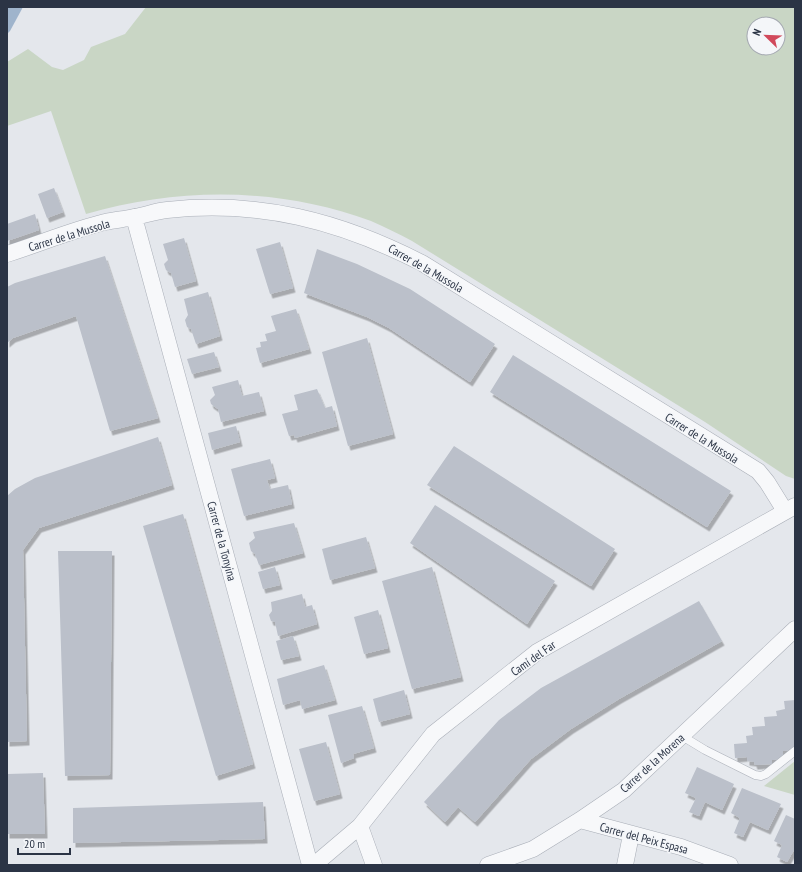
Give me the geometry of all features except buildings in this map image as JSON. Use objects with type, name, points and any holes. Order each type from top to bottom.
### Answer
[{"type":"street","name":"Carrer de la Mussola","points":[[7,254],[105,222],[134,218],[166,210],[211,208],[284,213],[322,222],[383,243],[422,263],[758,471],[790,509]]},
{"type":"street","name":"Carrer de la Tonyina","points":[[134,218],[310,865]]},
{"type":"street","name":"Camí del Far","points":[[314,865],[360,826],[433,734],[537,652],[790,509]]},
{"type":"street","name":"Carrer de la Morena","points":[[488,865],[533,849],[580,820],[624,790],[795,629]]},
{"type":"street","name":"Carrer del Peix Espasa","points":[[580,820],[631,835],[681,847],[730,865]]},
{"type":"street","points":[[360,826],[374,865]]},
{"type":"street","points":[[625,865],[631,835]]},
{"type":"lane","points":[[682,736],[705,750],[755,775],[760,776],[766,774],[795,751]]},
{"type":"green space","points":[[146,7],[795,7],[795,479],[786,476],[705,422],[412,241],[371,221],[336,210],[300,202],[265,197],[229,195],[193,195],[157,199],[121,205],[86,214],[51,111],[7,126],[7,62],[28,49],[52,67],[63,70],[84,60],[91,47],[125,34]]},
{"type":"green space","points":[[795,761],[795,795],[764,786]]},
{"type":"water","points":[[7,7],[23,7],[7,34]]}]
